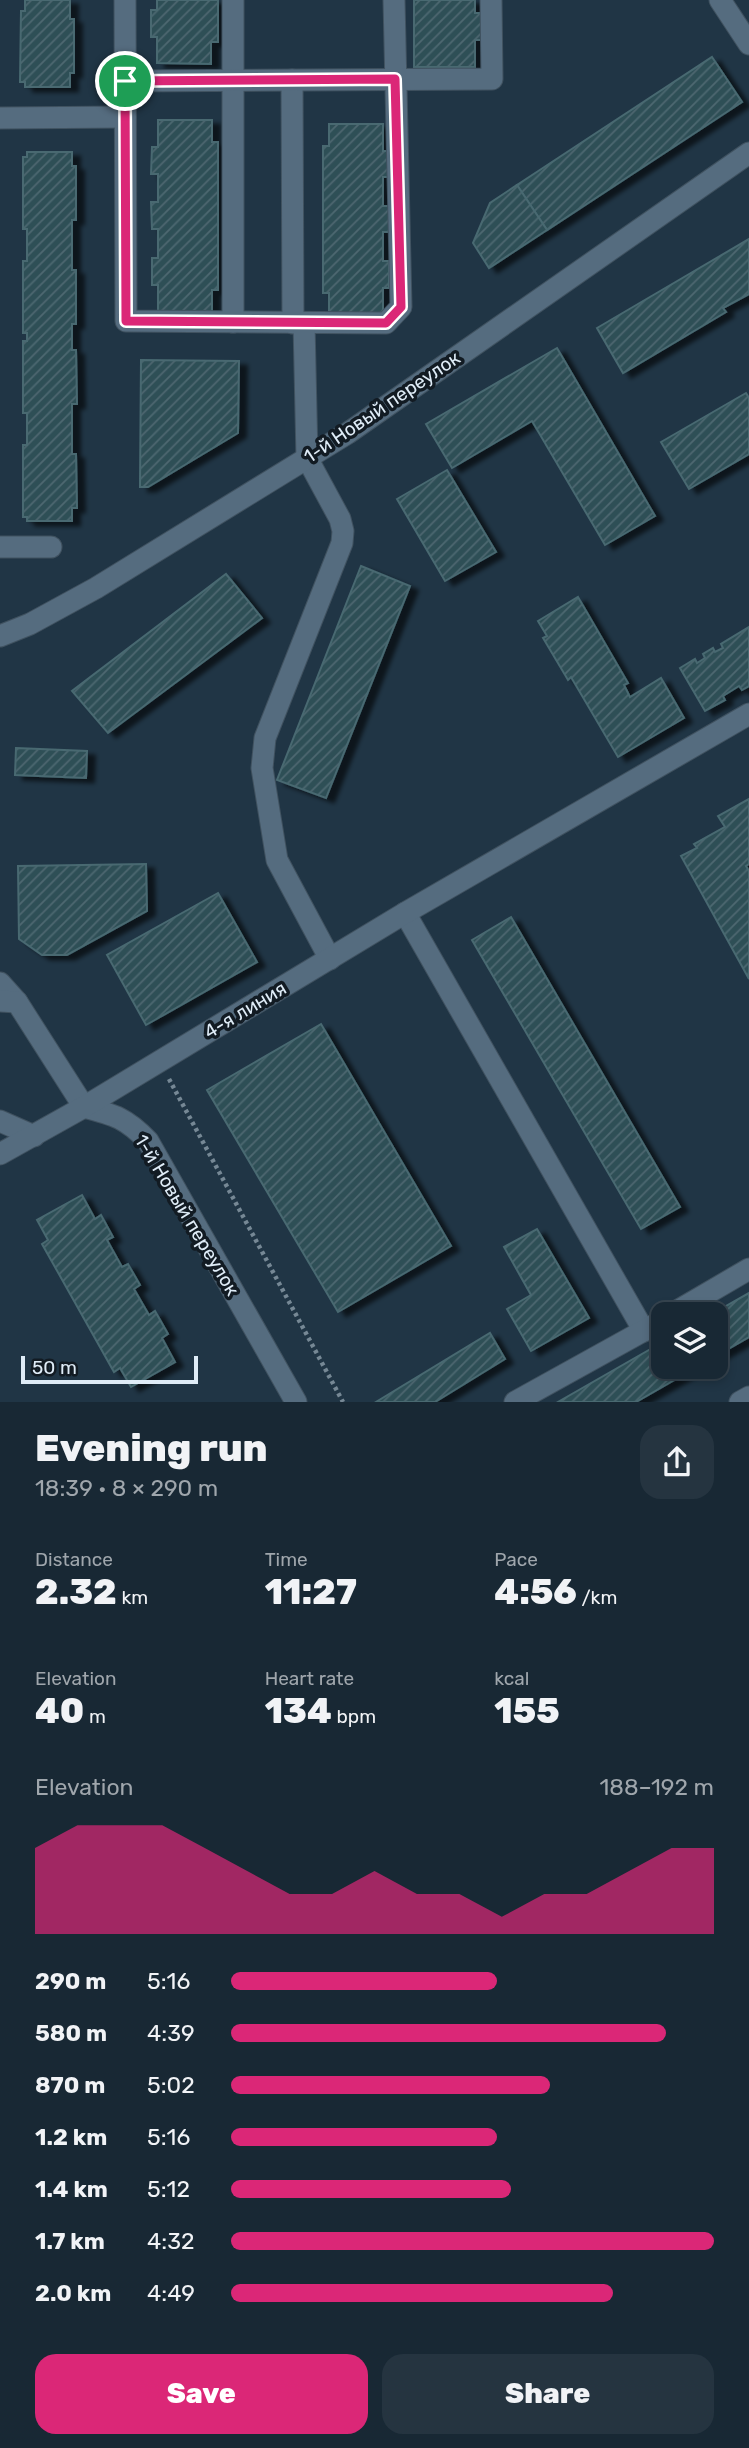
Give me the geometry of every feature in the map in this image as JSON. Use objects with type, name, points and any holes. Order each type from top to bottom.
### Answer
[{"type":"street","points":[[125,0],[126,321],[299,323],[386,323],[401,307],[394,0]]},
{"type":"street","points":[[233,0],[233,322]]},
{"type":"street","points":[[125,81],[492,79],[491,0]]},
{"type":"street","points":[[720,0],[749,44]]},
{"type":"street","points":[[292,80],[299,323],[307,458],[340,519],[343,531],[342,543],[265,738],[262,768],[277,860],[330,959]]},
{"type":"street","points":[[0,118],[125,117]]},
{"type":"street","name":"1-й Новый переулок","points":[[0,636],[30,624],[96,588],[348,433],[749,153]]},
{"type":"street","points":[[0,547],[51,547]]},
{"type":"street","name":"4-я линия","points":[[0,1154],[160,1062],[405,913],[749,714]]},
{"type":"street","points":[[405,913],[644,1331]]},
{"type":"street","points":[[0,983],[9,1001],[84,1107]]},
{"type":"street","name":"1-й Новый переулок","points":[[84,1107],[114,1115],[132,1125],[148,1141],[296,1402]]},
{"type":"street","points":[[0,1121],[34,1136]]},
{"type":"street","points":[[693,1302],[749,1269]]},
{"type":"street","points":[[515,1402],[651,1327]]},
{"type":"street","points":[[740,1402],[749,1397]]},
{"type":"path","points":[[160,1062],[343,1402]]},
{"type":"building","points":[[25,0],[70,0],[70,19],[74,19],[74,73],[70,73],[70,87],[25,87],[25,82],[20,82],[21,11],[25,11]]},
{"type":"building","points":[[157,0],[218,0],[218,42],[211,42],[211,64],[157,63],[157,37],[151,37],[151,10],[157,10]]},
{"type":"building","points":[[414,0],[475,0],[475,13],[481,13],[481,40],[475,40],[475,67],[414,67]]},
{"type":"building","points":[[712,57],[742,102],[547,230],[517,185]]},
{"type":"building","points":[[158,120],[212,120],[212,142],[218,142],[218,290],[212,290],[212,311],[158,311],[158,285],[152,285],[152,258],[158,258],[158,229],[152,229],[151,202],[158,202],[158,174],[151,174],[152,147],[158,147]]},
{"type":"building","points":[[329,124],[383,124],[383,151],[389,151],[389,177],[383,177],[383,206],[389,206],[389,232],[383,232],[383,261],[389,261],[389,288],[383,288],[383,315],[329,315],[329,293],[323,293],[323,146],[329,146]]},
{"type":"building","points":[[27,152],[72,152],[72,166],[76,166],[72,270],[76,270],[76,324],[72,324],[72,350],[76,350],[77,404],[72,404],[72,454],[76,454],[77,508],[72,508],[72,521],[27,521],[27,517],[23,517],[23,445],[27,445],[27,413],[23,413],[23,341],[27,341],[27,333],[23,333],[23,261],[27,261],[27,229],[23,229],[23,157],[27,157]]},
{"type":"building","points":[[517,185],[547,230],[489,268],[473,243],[490,203]]},
{"type":"building","points":[[749,239],[749,294],[723,308],[726,312],[623,373],[597,328]]},
{"type":"building","points":[[557,348],[655,516],[605,545],[532,421],[452,468],[426,424]]},
{"type":"building","points":[[141,360],[239,361],[238,433],[148,487],[140,487]]},
{"type":"building","points":[[746,393],[749,398],[749,454],[689,489],[661,442]]},
{"type":"building","points":[[447,470],[496,552],[445,581],[397,499]]},
{"type":"building","points":[[361,566],[410,586],[326,798],[277,780]]},
{"type":"building","points":[[226,574],[262,618],[108,733],[72,691]]},
{"type":"building","points":[[578,597],[628,683],[624,685],[630,697],[661,678],[684,718],[618,757],[571,677],[568,680],[543,638],[547,636],[538,621]]},
{"type":"building","points":[[749,627],[749,686],[742,690],[739,686],[723,696],[725,700],[705,711],[680,668],[695,659],[697,663],[705,658],[703,654],[713,648],[715,652],[723,648],[721,644]]},
{"type":"building","points":[[16,748],[87,751],[86,778],[15,775]]},
{"type":"building","points":[[749,799],[749,864],[746,866],[749,871],[749,979],[681,856],[697,848],[694,844],[725,827],[718,816]]},
{"type":"building","points":[[146,864],[147,911],[67,955],[42,955],[19,939],[18,866]]},
{"type":"building","points":[[218,893],[257,962],[146,1025],[107,955]]},
{"type":"building","points":[[511,917],[680,1207],[641,1229],[472,940]]},
{"type":"building","points":[[321,1024],[451,1246],[338,1312],[207,1090]]},
{"type":"building","points":[[82,1195],[95,1219],[101,1215],[113,1237],[107,1240],[122,1267],[128,1264],[140,1285],[134,1289],[149,1315],[155,1311],[168,1334],[162,1338],[175,1362],[131,1387],[120,1368],[114,1372],[42,1244],[48,1240],[37,1220]]},
{"type":"building","points":[[537,1229],[589,1318],[531,1351],[507,1309],[531,1295],[504,1247]]},
{"type":"building","points":[[749,1293],[749,1337],[728,1349],[728,1305]]},
{"type":"building","points":[[490,1333],[505,1359],[435,1402],[376,1402]]},
{"type":"building","points":[[651,1349],[651,1379],[676,1379],[636,1402],[558,1402]]},
{"type":"route","points":[[395,79],[401,307],[386,323],[126,321],[125,81],[395,79]]}]
